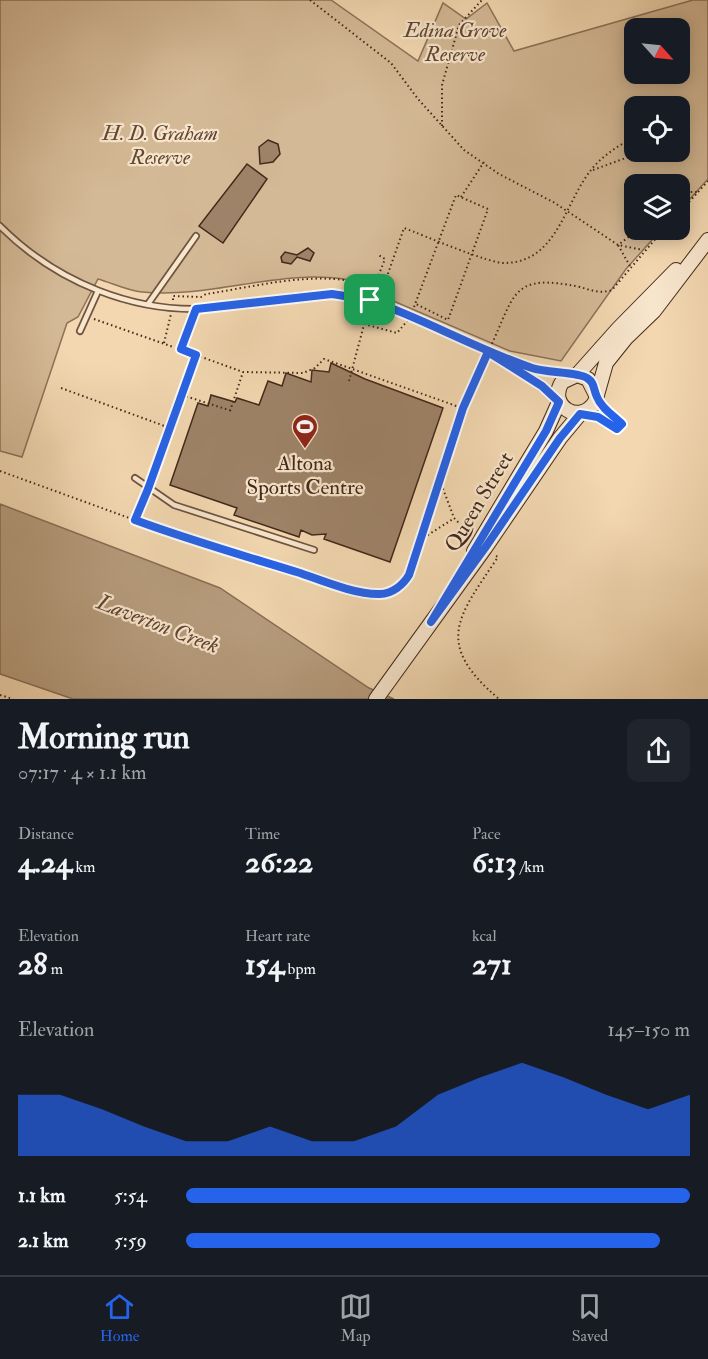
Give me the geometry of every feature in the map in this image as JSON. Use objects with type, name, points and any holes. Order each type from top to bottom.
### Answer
[{"type":"main road","points":[[708,240],[654,311],[606,363],[592,407],[581,413],[567,411],[558,401],[559,388],[708,240]]},
{"type":"main road","points":[[574,375],[592,383],[596,396]]},
{"type":"main road","name":"Queen Street","points":[[431,622],[546,431],[558,401]]},
{"type":"main road","name":"Queen Street","points":[[376,699],[491,540],[560,438],[581,413]]},
{"type":"lane","points":[[0,226],[31,253],[83,286],[148,304],[196,309],[332,294],[370,300],[411,315],[488,352],[535,369],[574,375]]},
{"type":"lane","points":[[148,304],[196,236]]},
{"type":"lane","points":[[80,331],[98,291]]},
{"type":"lane","points":[[181,349],[196,309]]},
{"type":"lane","points":[[488,352],[558,401]]},
{"type":"lane","points":[[581,413],[598,417],[617,429],[621,428],[622,424],[596,396]]},
{"type":"lane","points":[[135,478],[148,489],[180,507],[314,550]]},
{"type":"path","points":[[310,0],[391,63],[418,99],[464,150],[499,174],[568,212],[618,244],[644,250]]},
{"type":"path","points":[[442,126],[442,86],[459,26],[475,11],[482,0]]},
{"type":"path","points":[[164,343],[173,296],[201,297],[206,294],[305,279],[358,282],[374,287],[384,285],[404,228],[504,264],[539,255],[568,212],[590,171],[614,148],[624,142]]},
{"type":"path","points":[[590,171],[624,159]]},
{"type":"path","points":[[462,197],[484,162]]},
{"type":"path","points":[[690,201],[708,181]]},
{"type":"path","points":[[690,192],[698,192]]},
{"type":"path","points":[[456,195],[462,197],[488,209],[448,320],[416,304],[456,195]]},
{"type":"path","points":[[618,244],[624,240]]},
{"type":"path","points":[[0,471],[135,520],[330,583],[382,595],[404,584],[463,408],[513,298],[528,284],[549,281],[606,292],[612,290],[654,240]]},
{"type":"path","points":[[618,244],[630,266]]},
{"type":"path","points":[[349,381],[370,300],[385,259],[377,254]]},
{"type":"path","points":[[364,324],[397,333],[411,315]]},
{"type":"path","points":[[85,316],[243,372],[303,373],[315,368],[324,359],[463,408]]},
{"type":"path","points":[[135,520],[196,355]]},
{"type":"path","points":[[182,395],[231,411],[243,372]]},
{"type":"path","points":[[61,388],[170,428]]},
{"type":"path","points":[[420,540],[454,518],[439,478]]},
{"type":"path","points":[[498,557],[462,610],[458,639],[465,663],[483,685],[499,699]]},
{"type":"path","points":[[0,695],[13,699]]},
{"type":"green space","name":"H. D. Graham Reserve","points":[[0,0],[331,0],[418,61],[443,3],[466,19],[487,3],[514,51],[624,20],[624,84],[690,84],[690,18],[630,18],[693,0],[708,0],[708,179],[690,199],[690,174],[624,174],[624,240],[652,240],[626,269],[561,361],[510,351],[384,297],[384,290],[353,281],[323,277],[293,278],[173,293],[142,292],[98,279],[78,317],[67,323],[22,457],[0,451]]},
{"type":"water","name":"Laverton Creek","points":[[0,504],[220,588],[369,688],[394,699],[73,699],[0,674]]},
{"type":"building","points":[[268,140],[278,144],[280,154],[273,162],[260,164],[259,147]]},
{"type":"building","points":[[247,164],[267,179],[223,243],[199,226]]},
{"type":"building","points":[[308,248],[314,253],[310,261],[297,257],[291,264],[282,262],[281,257],[285,252],[297,255]]},
{"type":"building","name":"Altona Sports Centre","points":[[331,363],[365,379],[443,408],[390,562],[324,539],[326,534],[312,535],[301,530],[299,537],[234,515],[237,508],[170,485],[198,403],[208,406],[211,395],[235,402],[237,398],[259,405],[268,381],[282,386],[286,373],[311,382],[312,370],[329,372]]},
{"type":"place","name":"Altona Sports Centre","points":[[305,450]]},
{"type":"route","points":[[370,300],[332,294],[213,309],[196,309],[181,349],[196,355],[135,520],[330,583],[372,594],[382,595],[394,590],[404,584],[409,575],[463,408],[488,352],[542,386],[559,402],[546,431],[431,622],[534,479],[560,438],[580,414],[606,420],[617,429],[621,428],[622,424],[602,405],[596,397],[592,383],[583,376],[551,374],[535,369],[488,352],[411,315],[370,300]]},
{"type":"park label","name":"Edina Grove Reserve","points":[[455,42]]}]
